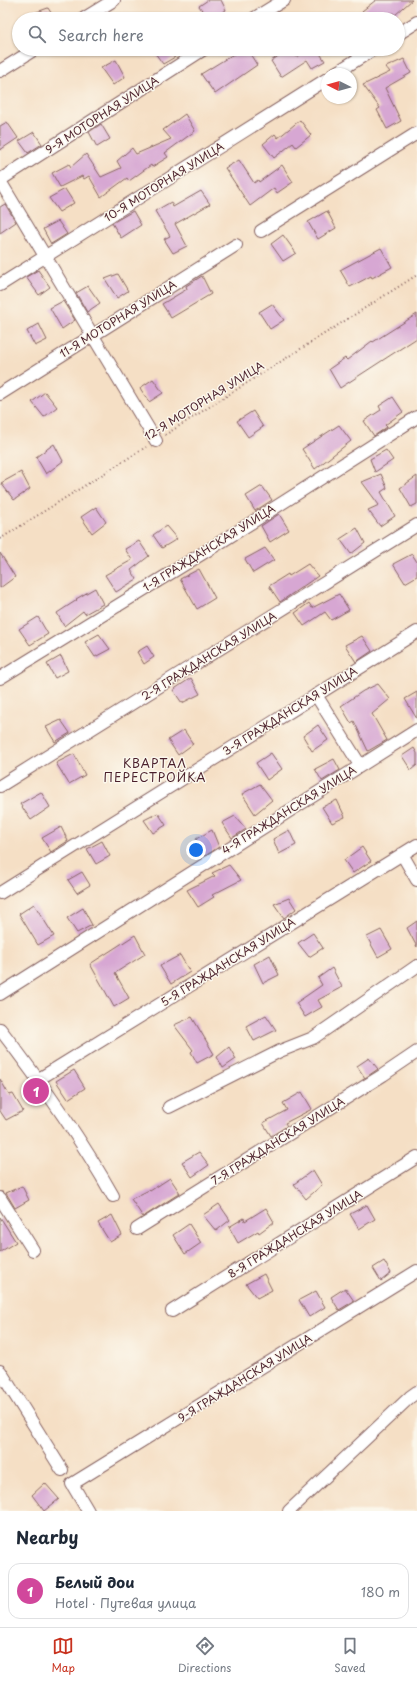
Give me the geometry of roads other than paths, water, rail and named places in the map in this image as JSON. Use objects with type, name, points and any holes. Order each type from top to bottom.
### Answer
[{"type":"street","points":[[94,12],[114,0]]},
{"type":"street","points":[[264,12],[284,0]]},
{"type":"street","points":[[405,30],[417,22]]},
{"type":"street","points":[[0,71],[24,56]]},
{"type":"street","name":"9-Я МОТОРНАЯ УЛИЦА","points":[[0,180],[193,56]]},
{"type":"street","points":[[344,68],[363,56]]},
{"type":"street","name":"10-Я МОТОРНАЯ УЛИЦА","points":[[0,285],[321,83]]},
{"type":"street","points":[[261,231],[417,133]]},
{"type":"street","points":[[0,180],[156,441]]},
{"type":"street","name":"11-Я МОТОРНАЯ УЛИЦА","points":[[0,394],[92,334],[236,245]]},
{"type":"street","name":"1-Я ГРАЖДАНСКАЯ УЛИЦА","points":[[0,678],[221,542],[417,417]]},
{"type":"street","name":"2-Я ГРАЖДАНСКАЯ УЛИЦА","points":[[0,786],[417,525]]},
{"type":"street","name":"3-Я ГРАЖДАНСКАЯ УЛИЦА","points":[[0,893],[417,632]]},
{"type":"street","points":[[316,695],[360,765]]},
{"type":"street","name":"4-Я ГРАЖДАНСКАЯ УЛИЦА","points":[[0,994],[417,730]]},
{"type":"street","name":"5-Я ГРАЖДАНСКАЯ УЛИЦА","points":[[39,1079],[417,845]]},
{"type":"street","points":[[402,854],[417,880]]},
{"type":"street","points":[[169,1106],[280,1051],[313,1038],[417,966]]},
{"type":"street","points":[[0,1029],[39,1079],[92,1159],[113,1196]]},
{"type":"street","name":"7-Я ГРАЖДАНСКАЯ УЛИЦА","points":[[137,1229],[417,1052]]},
{"type":"street","name":"8-Я ГРАЖДАНСКАЯ УЛИЦА","points":[[172,1311],[417,1157]]},
{"type":"street","points":[[0,1198],[33,1250]]},
{"type":"street","name":"9-Я ГРАЖДАНСКАЯ УЛИЦА","points":[[88,1511],[72,1484],[417,1271]]},
{"type":"street","points":[[0,1371],[62,1470]]},
{"type":"street","points":[[289,1511],[417,1392]]},
{"type":"place","name":"Белый дои","points":[[36,1091]]},
{"type":"district","name":"КВАРТАЛ ПЕРЕСТРОЙКА","points":[[155,771]]}]
